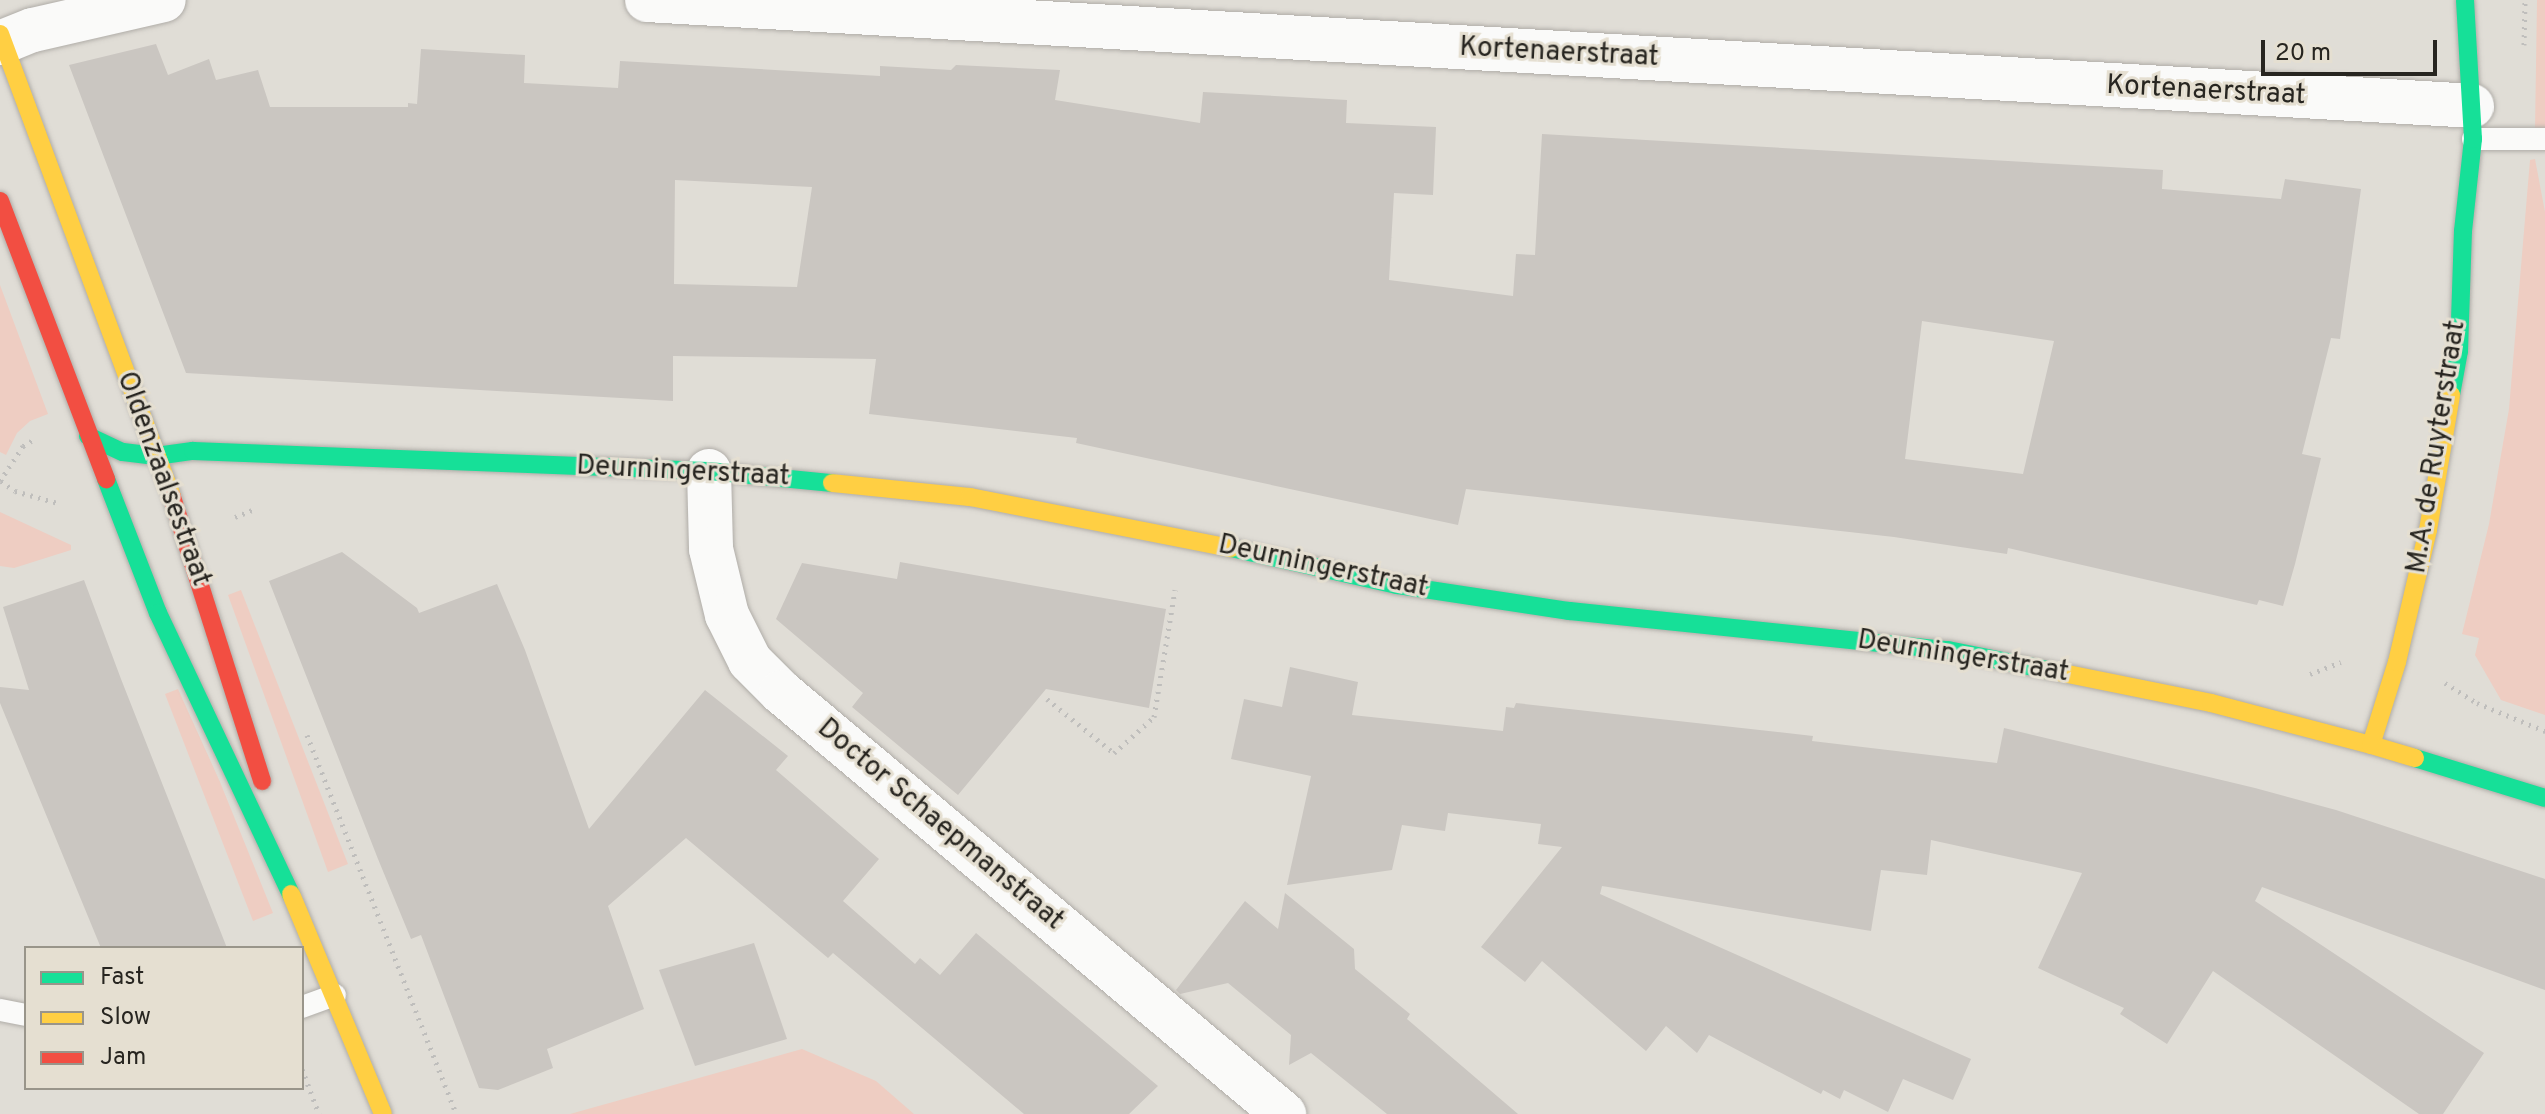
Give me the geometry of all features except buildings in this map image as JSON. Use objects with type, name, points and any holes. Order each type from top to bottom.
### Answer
[{"type":"main road","name":"M.A. de Ruyterstraat","points":[[2371,745],[2397,662],[2428,530],[2459,351],[2463,231],[2472,122],[2465,0]]},
{"type":"main road","name":"Oldenzaalsestraat","points":[[1,40],[188,543],[308,929]]},
{"type":"main road","name":"Oldenzaalsestraat","points":[[0,201],[158,613],[308,929],[383,1114]]},
{"type":"main road","name":"Deurningerstraat","points":[[88,436],[123,452],[156,456],[193,451],[709,471],[970,497],[1184,537],[1397,585],[1569,611],[1948,650],[2211,703],[2371,745],[2545,798]]},
{"type":"street","points":[[1,40],[164,0]]},
{"type":"street","name":"Kortenaerstraat","points":[[647,0],[2472,122]]},
{"type":"street","name":"Doctor Schaepmanstraat","points":[[709,471],[711,549],[727,615],[750,661],[781,692],[1271,1104]]},
{"type":"lane","points":[[2472,122],[2545,139]]},
{"type":"lane","points":[[304,1006],[335,995]]},
{"type":"lane","points":[[0,1010],[24,1015]]},
{"type":"path","points":[[1047,699],[1114,753],[1154,717],[1184,537]]},
{"type":"path","points":[[304,1074],[319,1114]]},
{"type":"shaded area","points":[[2537,0],[2545,0],[2545,128],[2535,129]]},
{"type":"shaded area","points":[[2535,159],[2545,212],[2545,715],[2501,700],[2475,655],[2479,638],[2462,634],[2489,524],[2509,409],[2530,160]]},
{"type":"shaded area","points":[[0,285],[48,414],[30,421],[17,433],[6,455],[0,452]]},
{"type":"shaded area","points":[[0,512],[71,545],[71,550],[14,568],[0,566]]},
{"type":"shaded area","points":[[241,590],[348,864],[328,872],[228,595]]},
{"type":"shaded area","points":[[178,689],[273,913],[253,921],[165,694]]},
{"type":"shaded area","points":[[802,1049],[876,1081],[914,1114],[570,1114]]},
{"type":"traffic: fast","points":[[2451,395],[2459,351],[2463,231],[2473,139],[2465,0]]},
{"type":"traffic: fast","points":[[88,436],[123,452],[156,456],[193,451],[709,471],[832,483]]},
{"type":"traffic: fast","points":[[106,479],[158,613],[291,894]]},
{"type":"traffic: fast","points":[[1231,548],[1397,585],[1569,611],[1948,650],[2048,670]]},
{"type":"traffic: fast","points":[[2415,758],[2545,798]]},
{"type":"traffic: slow","points":[[0,34],[172,497]]},
{"type":"traffic: slow","points":[[2415,758],[2371,745],[2397,662],[2428,530],[2451,395]]},
{"type":"traffic: slow","points":[[832,483],[970,497],[1231,548]]},
{"type":"traffic: slow","points":[[2048,670],[2211,703],[2371,745]]},
{"type":"traffic: slow","points":[[291,894],[383,1114]]},
{"type":"traffic: jam","points":[[0,201],[106,479]]},
{"type":"traffic: jam","points":[[172,497],[262,781]]}]
